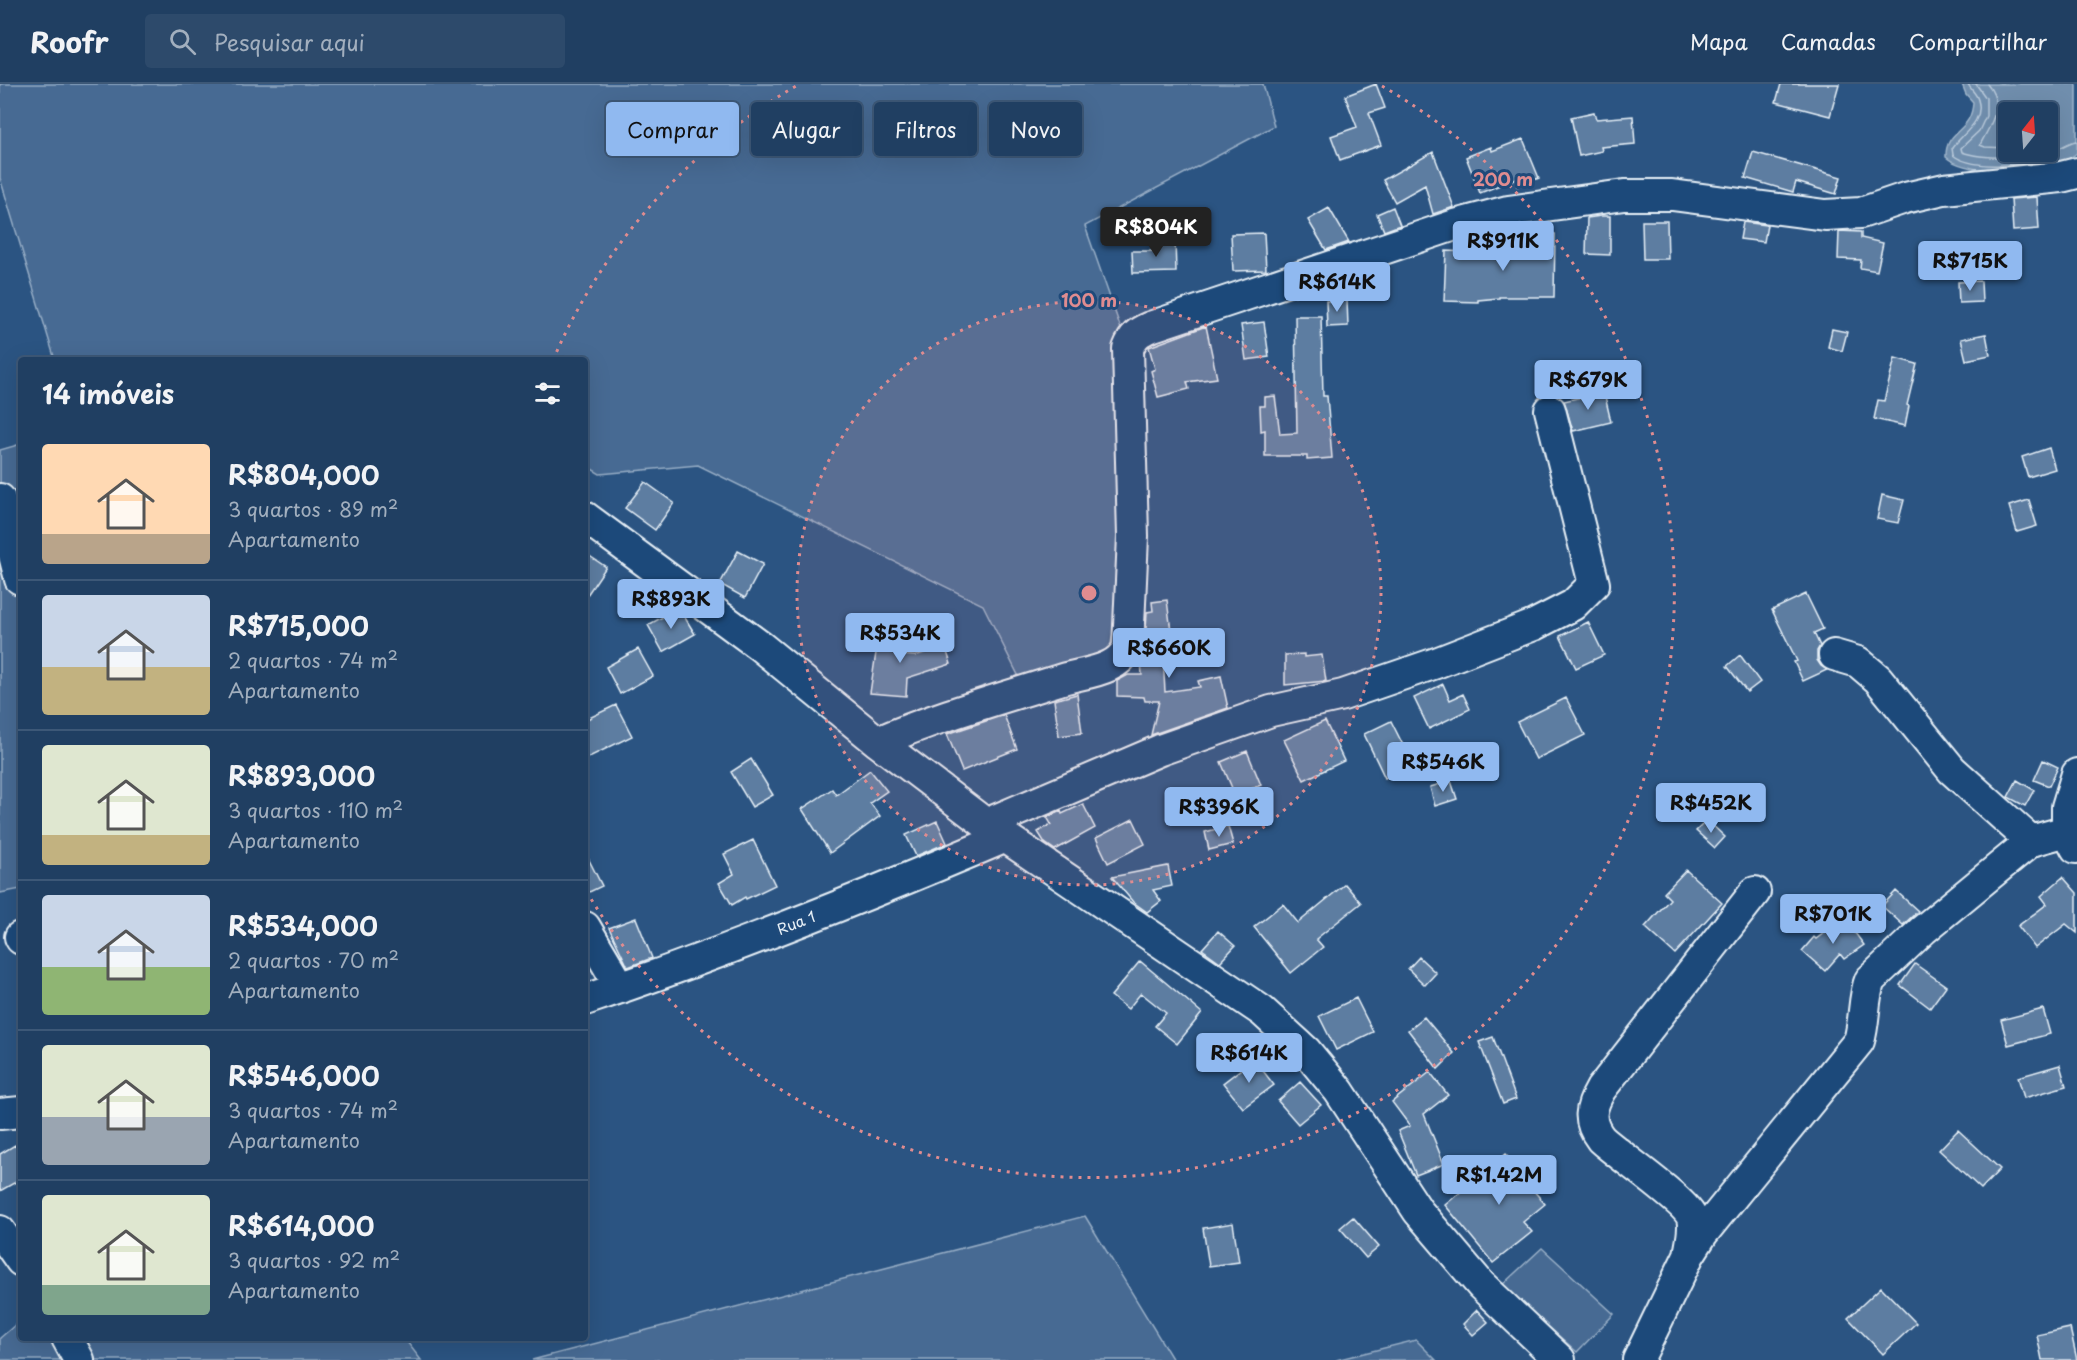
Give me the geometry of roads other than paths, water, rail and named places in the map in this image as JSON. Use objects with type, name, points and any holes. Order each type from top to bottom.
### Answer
[{"type":"street","points":[[878,742],[920,724],[1106,667],[1124,656],[1128,648],[1133,536],[1128,349],[1132,339],[1143,330],[1455,225],[1508,211],[1624,195],[1672,195],[1825,214],[1861,213],[1905,198],[1944,189],[2061,177],[2077,172]]},
{"type":"street","name":"Rua 1","points":[[588,999],[895,884],[996,830],[1160,750],[1271,711],[1343,695],[1426,666],[1534,625],[1573,605],[1594,584],[1550,410]]},
{"type":"street","points":[[0,499],[18,571]]},
{"type":"street","points":[[588,518],[760,646],[878,742],[996,830],[1262,1011],[1306,1051],[1339,1091],[1418,1211],[1481,1285],[1560,1360]]},
{"type":"street","points":[[1834,655],[1858,662],[1878,679],[1952,770],[2031,841]]},
{"type":"street","points":[[1638,1360],[1689,1255],[1703,1233],[1859,1041],[1864,1024],[1866,990],[1870,980],[1923,930],[2031,841],[2072,840],[2067,807],[2077,774]]},
{"type":"street","points":[[1689,1255],[1692,1217],[1677,1200],[1601,1139],[1594,1130],[1591,1118],[1592,1104],[1601,1089],[1755,892]]},
{"type":"street","points":[[588,932],[621,988]]},
{"type":"street","points":[[0,1114],[18,1112]]},
{"type":"street","points":[[0,1231],[18,1257]]},
{"type":"street","points":[[69,1341],[79,1360]]},
{"type":"water","points":[[1962,84],[2075,84],[2077,86],[2077,153],[2056,166],[2024,171],[1995,171],[1955,163],[1946,157],[1947,148],[1954,135],[1968,120],[1973,102],[1966,94]]}]
